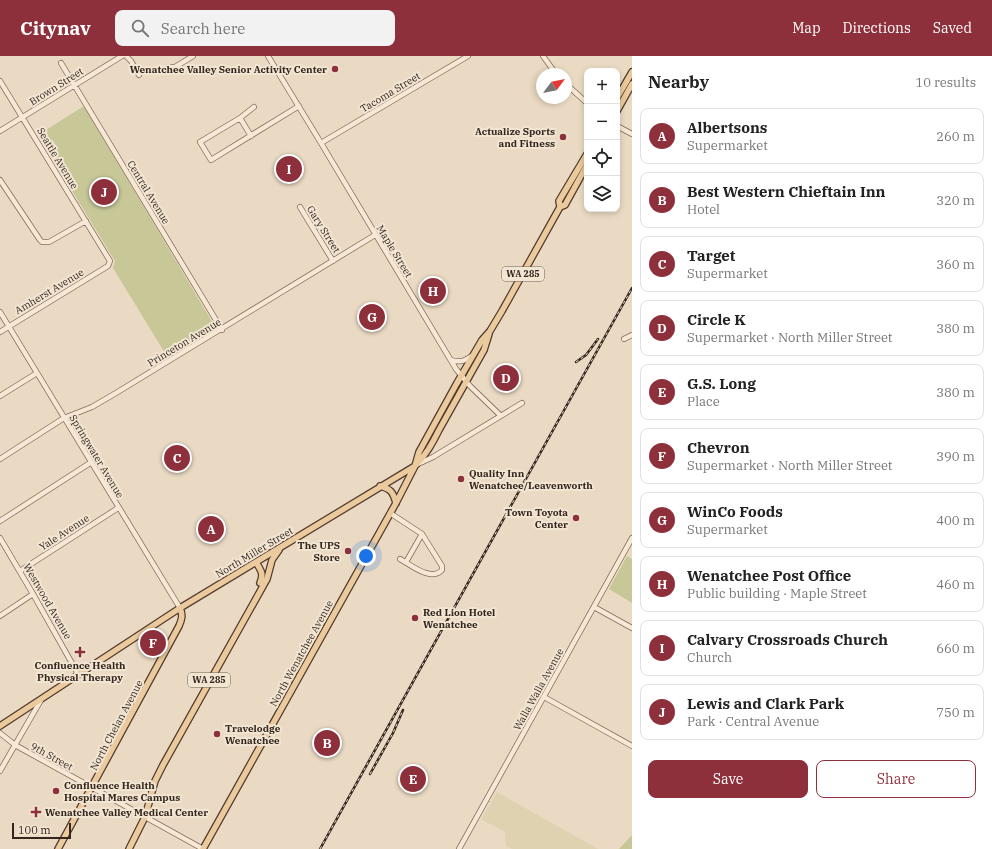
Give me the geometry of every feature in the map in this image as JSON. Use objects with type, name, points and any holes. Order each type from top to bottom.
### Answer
[{"type":"main road","points":[[620,93],[632,72]]},
{"type":"main road","points":[[620,106],[632,84]]},
{"type":"main road","name":"North Wenatchee Avenue","points":[[560,207],[559,201],[584,159]]},
{"type":"main road","name":"North Wenatchee Avenue","points":[[414,466],[426,454],[484,350],[490,331],[560,207],[565,204],[584,169]]},
{"type":"main road","name":"North Wenatchee Avenue","points":[[203,849],[396,503],[419,452],[482,340],[490,331]]},
{"type":"main road","name":"North Miller Street","points":[[0,726],[180,608],[414,466]]},
{"type":"main road","points":[[380,486],[388,488],[392,491],[396,503]]},
{"type":"main road","name":"WA 285","points":[[129,849],[145,817],[155,781],[163,765],[258,592],[267,579],[272,560],[282,546]]},
{"type":"main road","name":"WA 285","points":[[256,562],[263,577],[258,592]]},
{"type":"main road","name":"North Chelan Avenue","points":[[58,849],[180,626],[182,613],[180,608]]},
{"type":"street","name":"Brown Street","points":[[0,131],[122,56]]},
{"type":"street","points":[[126,56],[139,74]]},
{"type":"street","points":[[168,67],[175,67],[193,56]]},
{"type":"street","name":"Maple Street","points":[[268,56],[450,360],[466,382],[501,416]]},
{"type":"street","name":"Tacoma Street","points":[[321,143],[468,56]]},
{"type":"street","points":[[543,56],[552,68]]},
{"type":"street","name":"Central Avenue","points":[[61,63],[222,330]]},
{"type":"street","name":"Seattle Avenue","points":[[0,81],[110,262],[108,266]]},
{"type":"street","points":[[572,90],[584,101]]},
{"type":"street","points":[[254,107],[240,118],[200,142],[211,160],[298,106]]},
{"type":"street","points":[[240,118],[251,136]]},
{"type":"street","points":[[620,128],[632,134]]},
{"type":"street","points":[[0,180],[42,242],[49,242],[86,221]]},
{"type":"street","name":"Gary Street","points":[[300,207],[334,261]]},
{"type":"street","name":"Princeton Avenue","points":[[0,459],[64,418],[100,403],[222,330],[375,235]]},
{"type":"street","name":"Amherst Avenue","points":[[0,332],[108,266]]},
{"type":"street","name":"Springwater Avenue","points":[[0,312],[180,608]]},
{"type":"street","points":[[624,340],[632,335]]},
{"type":"street","points":[[450,360],[457,362],[463,361],[474,354]]},
{"type":"street","points":[[0,396],[37,373]]},
{"type":"street","name":"North Miller Street","points":[[414,466],[433,457],[522,403]]},
{"type":"street","points":[[0,521],[90,462]]},
{"type":"street","name":"Yale Avenue","points":[[20,571],[118,508]]},
{"type":"street","points":[[390,513],[422,534],[442,566],[442,570],[432,575],[400,559]]},
{"type":"street","points":[[406,562],[422,534]]},
{"type":"street","name":"Westwood Avenue","points":[[0,538],[78,674]]},
{"type":"street","name":"Walla Walla Avenue","points":[[459,849],[632,538]]},
{"type":"street","points":[[0,616],[33,594]]},
{"type":"street","points":[[594,607],[632,628]]},
{"type":"street","points":[[544,696],[632,746]]},
{"type":"street","points":[[0,771],[42,698]]},
{"type":"street","name":"9th Street","points":[[0,733],[14,745],[203,849]]},
{"type":"shaded area","points":[[497,792],[598,849],[512,849],[506,846],[505,832],[481,819]]},
{"type":"green space","points":[[84,106],[214,325],[213,329],[209,333],[168,358],[113,268],[115,261],[38,135]]},
{"type":"green space","points":[[627,556],[632,559],[632,603],[609,589]]},
{"type":"green space","points":[[632,835],[632,849],[619,849]]},
{"type":"railway","points":[[320,849],[632,288]]},
{"type":"railway","points":[[576,362],[586,355],[598,339]]},
{"type":"railway","points":[[370,774],[393,733],[403,710]]},
{"type":"place","name":"Wenatchee Valley Senior Activity Center","points":[[335,69]]},
{"type":"place","name":"Actualize Sports and Fitness","points":[[563,137]]},
{"type":"place","name":"Calvary Crossroads Church","points":[[289,169]]},
{"type":"place","name":"Lewis and Clark Park","points":[[104,192]]},
{"type":"place","name":"Wenatchee Post Office","points":[[433,291]]},
{"type":"place","name":"WinCo Foods","points":[[372,317]]},
{"type":"place","name":"Circle K","points":[[506,378]]},
{"type":"place","name":"Target","points":[[177,458]]},
{"type":"place","name":"Quality Inn Wenatchee/Leavenworth","points":[[461,479]]},
{"type":"place","name":"Town Toyota Center","points":[[576,518]]},
{"type":"place","name":"Albertsons","points":[[211,529]]},
{"type":"place","name":"The UPS Store","points":[[348,551]]},
{"type":"place","name":"Red Lion Hotel Wenatchee","points":[[415,618]]},
{"type":"place","name":"Chevron","points":[[153,643]]},
{"type":"place","name":"Confluence Health Physical Therapy","points":[[80,652]]},
{"type":"place","name":"Travelodge Wenatchee","points":[[217,734]]},
{"type":"place","name":"Best Western Chieftain Inn","points":[[327,743]]},
{"type":"place","name":"G.S. Long","points":[[413,779]]},
{"type":"place","name":"Confluence Health Hospital Mares Campus","points":[[56,791]]},
{"type":"place","name":"Wenatchee Valley Medical Center","points":[[36,812]]}]
